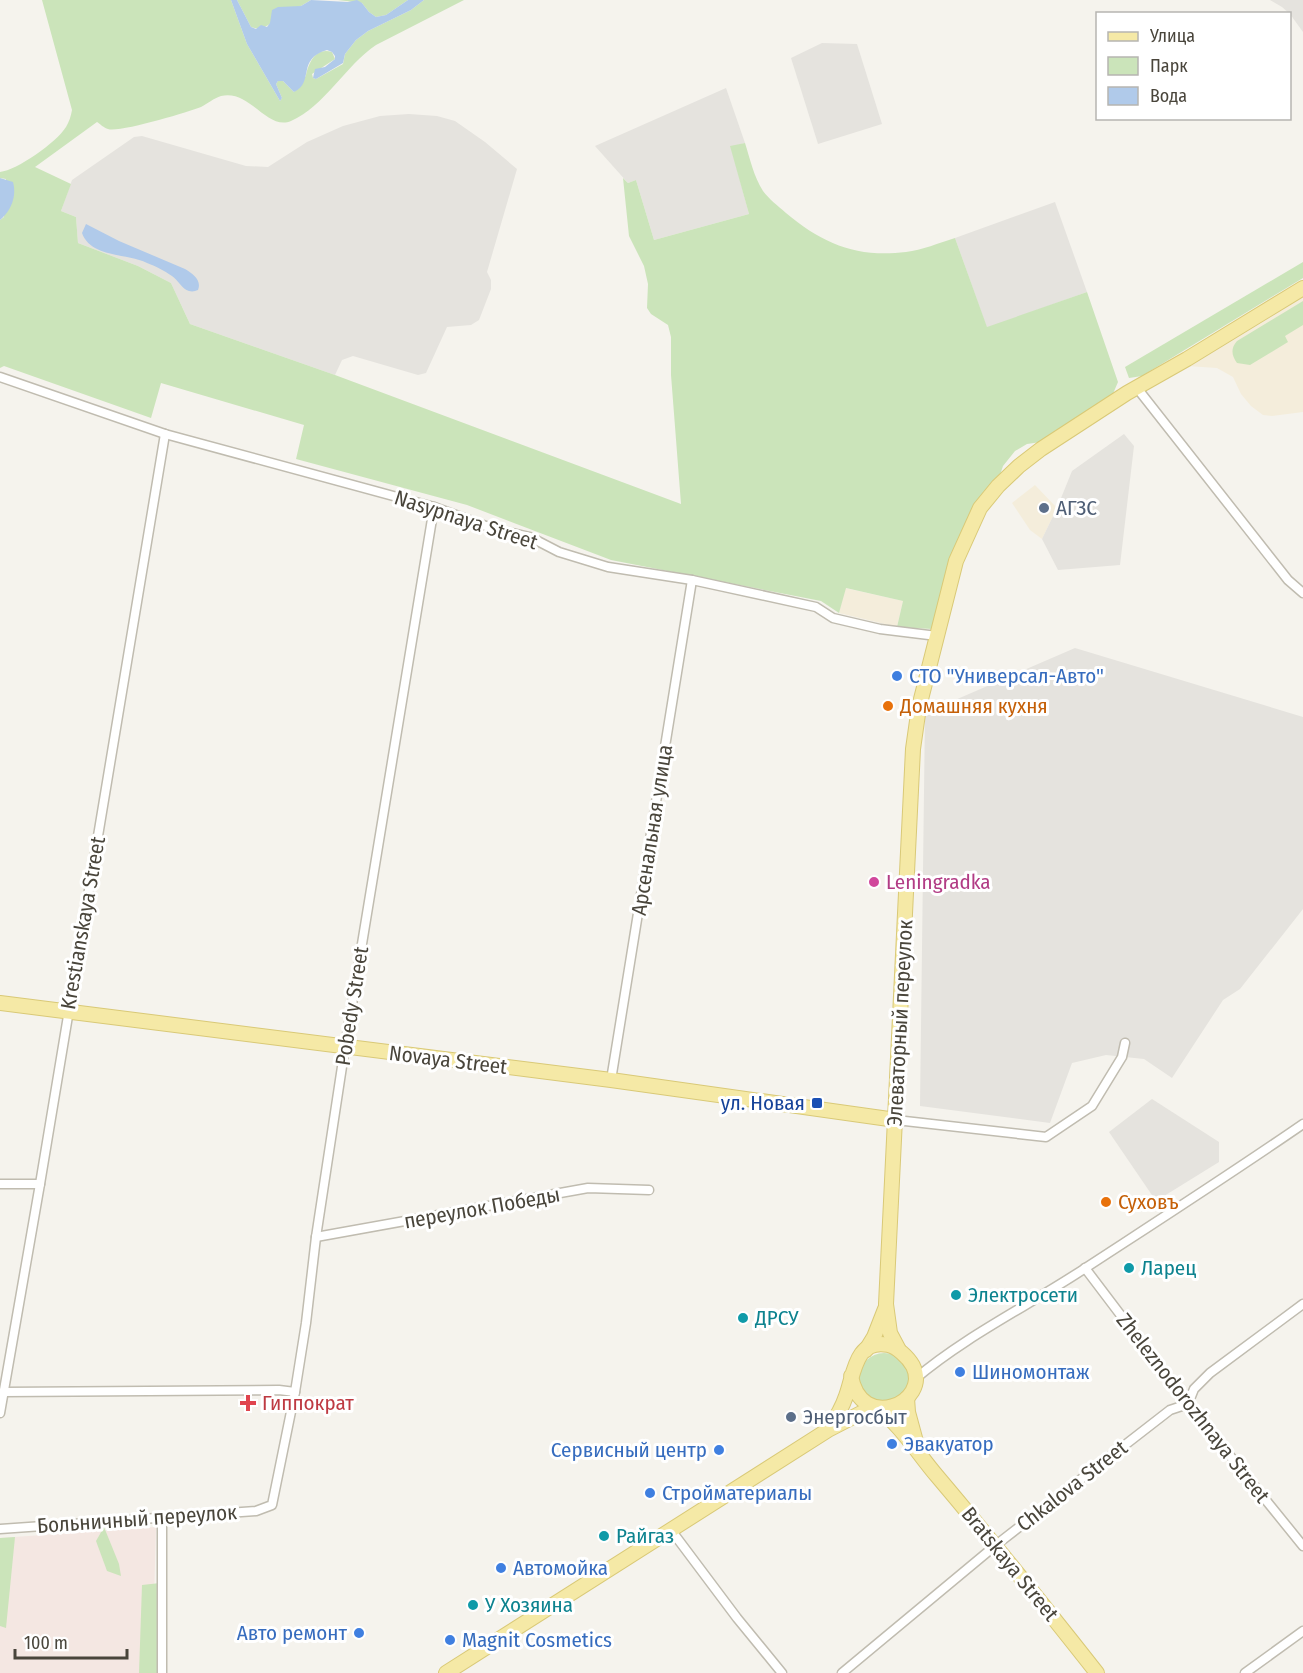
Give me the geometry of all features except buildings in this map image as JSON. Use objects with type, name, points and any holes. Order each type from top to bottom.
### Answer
[{"type":"main road","name":"Элеваторный переулок","points":[[899,1350],[890,1333],[886,1305],[914,749],[919,706],[956,561],[963,542],[980,508],[998,486],[1041,449],[1303,288]]},
{"type":"main road","name":"Novaya Street","points":[[0,1003],[611,1080],[896,1120]]},
{"type":"main road","name":"Элеваторный переулок","points":[[866,1350],[874,1337],[886,1305]]},
{"type":"main road","points":[[828,1430],[840,1411],[853,1366],[866,1350],[887,1345],[899,1350],[914,1372],[907,1398],[887,1409],[877,1408],[864,1402],[857,1395],[851,1376]]},
{"type":"main road","name":"Bratskaya Street","points":[[907,1398],[908,1412],[920,1456]]},
{"type":"main road","points":[[446,1673],[828,1430],[861,1413],[877,1408]]},
{"type":"main road","name":"Bratskaya Street","points":[[877,1408],[890,1417],[996,1545],[1097,1673]]},
{"type":"street","name":"Nasypnaya Street","points":[[0,378],[165,434],[434,507],[494,529],[530,537],[560,552],[608,567],[692,580],[816,607],[833,618],[880,629],[937,636]]},
{"type":"street","points":[[1137,388],[1282,572],[1303,593]]},
{"type":"street","name":"Krestianskaya Street","points":[[0,1413],[165,434]]},
{"type":"street","name":"Pobedy Street","points":[[272,1505],[295,1392],[345,1047],[434,507]]},
{"type":"street","name":"Арсенальная улица","points":[[611,1080],[692,580]]},
{"type":"street","points":[[896,1120],[1046,1137],[1092,1106],[1122,1057],[1125,1044]]},
{"type":"street","points":[[914,1372],[935,1362],[1085,1268],[1212,1187],[1303,1124]]},
{"type":"street","points":[[0,1184],[40,1184]]},
{"type":"street","name":"переулок Победы","points":[[316,1237],[588,1188],[649,1190]]},
{"type":"street","name":"Zheleznodorozhnaya Street","points":[[1085,1268],[1188,1404],[1303,1546]]},
{"type":"street","points":[[1188,1404],[1194,1389],[1210,1373],[1303,1304]]},
{"type":"street","points":[[914,1372],[935,1362]]},
{"type":"street","points":[[3,1392],[279,1390],[295,1392]]},
{"type":"street","name":"Chkalova Street","points":[[842,1673],[996,1545],[1170,1410],[1188,1404]]},
{"type":"street","name":"Больничный переулок","points":[[0,1529],[256,1511],[272,1505]]},
{"type":"street","points":[[162,1518],[162,1673]]},
{"type":"street","points":[[671,1530],[782,1673]]},
{"type":"street","points":[[1245,1673],[1303,1631]]},
{"type":"shaded area","points":[[1270,0],[1303,0],[1303,32],[1291,12]]},
{"type":"shaded area","points":[[822,43],[857,44],[882,124],[818,144],[791,58]]},
{"type":"shaded area","points":[[726,88],[745,143],[731,147],[749,214],[654,240],[636,180],[628,183],[595,146]]},
{"type":"shaded area","points":[[409,114],[437,116],[455,121],[517,169],[487,272],[491,280],[491,289],[479,320],[471,325],[447,327],[426,373],[418,375],[353,356],[342,360],[335,375],[190,324],[171,283],[138,266],[78,243],[76,217],[61,211],[72,180],[134,137],[142,136],[246,166],[268,167],[307,142],[343,126],[380,116]]},
{"type":"shaded area","points":[[1055,202],[1087,292],[987,328],[955,238]]},
{"type":"shaded area","points":[[1303,294],[1303,412],[1263,415],[1241,394],[1233,377],[1217,368],[1187,366]]},
{"type":"shaded area","points":[[1124,434],[1134,446],[1120,565],[1058,570],[1042,539],[1072,471]]},
{"type":"shaded area","points":[[1035,485],[1057,508],[1042,539],[1030,530],[1012,503]]},
{"type":"shaded area","points":[[845,588],[903,601],[897,627],[839,613]]},
{"type":"shaded area","points":[[1075,648],[1303,717],[1303,909],[1240,989],[1223,1000],[1172,1078],[1144,1059],[1106,1055],[1072,1063],[1050,1123],[920,1106],[925,713]]},
{"type":"shaded area","points":[[1152,1099],[1219,1142],[1219,1162],[1156,1201],[1109,1132]]},
{"type":"shaded area","points":[[156,1527],[152,1673],[0,1673],[0,1538]]},
{"type":"green space","points":[[42,0],[231,0],[247,44],[280,101],[282,98],[276,84],[278,81],[283,81],[294,92],[304,79],[311,61],[318,54],[326,51],[332,52],[335,59],[312,74],[316,79],[343,64],[345,54],[356,40],[368,31],[411,10],[424,0],[464,0],[376,45],[365,53],[314,106],[291,121],[282,123],[266,116],[241,98],[231,95],[221,96],[194,110],[125,128],[108,129],[97,122],[35,167],[71,184],[61,211],[76,217],[78,243],[138,266],[171,283],[190,324],[335,375],[681,504],[671,375],[671,337],[668,325],[651,314],[647,308],[648,284],[644,266],[629,236],[623,178],[628,183],[636,180],[654,240],[749,214],[730,146],[745,143],[752,168],[765,194],[800,224],[827,241],[856,250],[888,253],[918,250],[955,238],[987,327],[1087,292],[1118,382],[1112,396],[1041,442],[1027,444],[1015,451],[1003,466],[1000,475],[978,503],[959,537],[932,629],[897,627],[903,601],[846,588],[839,613],[821,601],[611,560],[467,505],[296,459],[304,425],[161,383],[151,418],[4,366],[0,368],[0,220],[4,217],[6,179],[0,178],[0,172],[26,161],[45,148],[66,127],[72,110]]},
{"type":"green space","points":[[237,0],[311,0],[301,6],[271,16],[271,23],[259,28],[251,27]]},
{"type":"green space","points":[[338,0],[408,0],[386,15],[376,17],[362,3]]},
{"type":"green space","points":[[1303,262],[1303,278],[1142,376],[1129,378],[1125,367]]},
{"type":"green space","points":[[1303,301],[1303,325],[1285,336],[1288,342],[1250,365],[1237,363],[1232,352],[1237,341]]},
{"type":"green space","points":[[884,1353],[893,1355],[904,1364],[909,1378],[907,1387],[898,1398],[884,1403],[875,1401],[864,1392],[859,1378],[861,1369],[870,1358]]},
{"type":"green space","points":[[104,1527],[119,1564],[121,1576],[107,1571],[96,1541]]},
{"type":"green space","points":[[15,1537],[6,1628],[0,1626],[0,1538]]},
{"type":"green space","points":[[160,1583],[161,1673],[139,1673],[142,1585]]},
{"type":"water","points":[[231,0],[237,0],[251,27],[256,29],[261,25],[267,27],[272,10],[278,7],[301,6],[311,0],[348,2],[357,0],[376,17],[386,15],[408,0],[424,0],[411,10],[368,31],[356,40],[345,54],[343,63],[316,79],[313,78],[315,69],[325,67],[335,59],[332,52],[327,50],[318,54],[308,65],[304,82],[294,92],[283,81],[278,81],[276,84],[282,98],[280,101],[247,44]]},
{"type":"water","points":[[0,178],[13,182],[14,198],[10,208],[0,220]]},
{"type":"water","points":[[86,224],[119,241],[185,269],[198,280],[198,290],[187,290],[172,276],[150,264],[110,254],[93,247],[82,233]]},
{"type":"place","name":"АГЗС","points":[[1044,508]]},
{"type":"place","name":"СТО \"Универсал-Авто\"","points":[[897,676]]},
{"type":"place","name":"Домашняя кухня","points":[[888,706]]},
{"type":"place","name":"Leningradka","points":[[874,882]]},
{"type":"place","name":"ул. Новая","points":[[817,1103]]},
{"type":"place","name":"Суховъ","points":[[1106,1202]]},
{"type":"place","name":"Ларец","points":[[1129,1268]]},
{"type":"place","name":"Электросети","points":[[956,1295]]},
{"type":"place","name":"ДРСУ","points":[[743,1318]]},
{"type":"place","name":"Шиномонтаж","points":[[960,1372]]},
{"type":"place","name":"Гиппократ","points":[[248,1403]]},
{"type":"place","name":"Энергосбыт","points":[[791,1417]]},
{"type":"place","name":"Эвакуатор","points":[[892,1444]]},
{"type":"place","name":"Сервисный центр","points":[[719,1450]]},
{"type":"place","name":"Стройматериалы","points":[[650,1493]]},
{"type":"place","name":"Райгаз","points":[[604,1536]]},
{"type":"place","name":"Автомойка","points":[[501,1568]]},
{"type":"place","name":"У Хозяина","points":[[473,1605]]},
{"type":"place","name":"Авто ремонт","points":[[359,1633]]},
{"type":"place","name":"Magnit Cosmetics","points":[[450,1640]]}]
